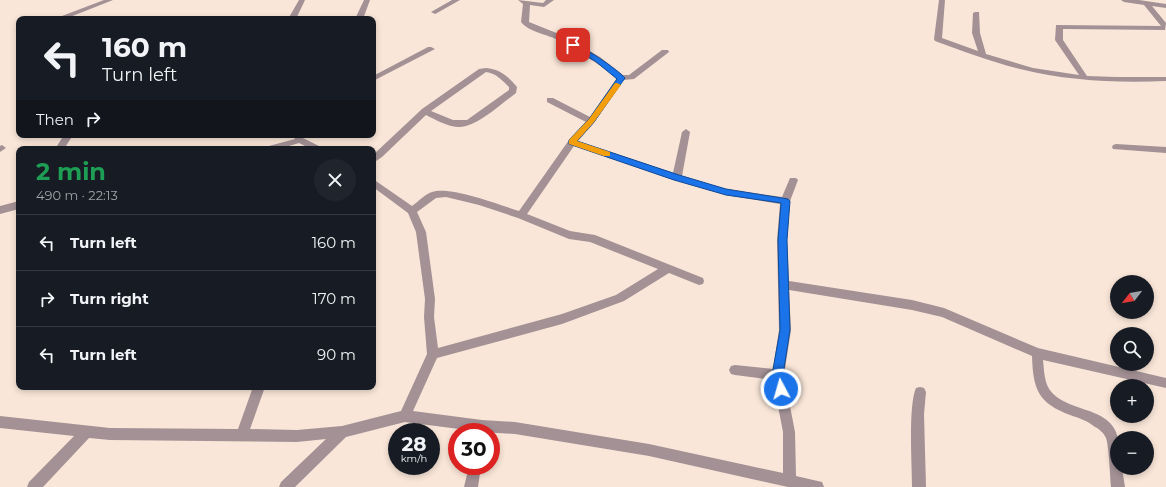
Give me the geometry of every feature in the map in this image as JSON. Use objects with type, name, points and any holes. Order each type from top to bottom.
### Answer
[{"type":"street","points":[[66,16],[110,0]]},
{"type":"street","points":[[294,16],[302,0]]},
{"type":"street","points":[[360,16],[367,0]]},
{"type":"street","points":[[435,12],[456,0]]},
{"type":"street","points":[[550,0],[544,5],[524,2],[525,22],[528,25],[560,38],[597,60],[621,78],[631,77],[665,52]]},
{"type":"street","points":[[942,0],[938,39],[983,55],[1033,70],[1085,78],[1125,80],[1166,79]]},
{"type":"street","points":[[1124,0],[1166,6]]},
{"type":"street","points":[[1085,78],[1059,40],[1059,27],[1165,28],[1165,26],[1146,3]]},
{"type":"street","points":[[977,13],[976,33],[983,55]]},
{"type":"street","points":[[376,77],[431,49]]},
{"type":"street","points":[[376,157],[425,112],[485,70],[489,69],[495,72],[513,87],[513,91],[470,122],[463,124],[455,125],[425,112]]},
{"type":"street","points":[[521,215],[572,142],[591,120],[621,78]]},
{"type":"street","points":[[550,100],[591,120]]},
{"type":"street","points":[[677,178],[686,132]]},
{"type":"street","points":[[276,146],[296,138]]},
{"type":"street","points":[[300,138],[313,146]]},
{"type":"street","points":[[572,142],[677,178],[726,192],[785,201]]},
{"type":"street","points":[[1116,147],[1166,150]]},
{"type":"street","points":[[790,481],[790,432],[778,375],[785,330],[782,240],[785,201],[793,180]]},
{"type":"street","points":[[376,186],[412,211],[421,232],[430,299],[429,317],[433,354],[405,416]]},
{"type":"street","points":[[412,211],[434,195],[446,194],[480,202],[521,215],[569,235],[591,238],[699,281]]},
{"type":"street","points":[[0,210],[16,206]]},
{"type":"street","points":[[433,354],[562,319],[620,298],[667,269]]},
{"type":"street","points":[[784,284],[919,306],[944,313],[1037,353],[1166,383]]},
{"type":"street","points":[[1037,353],[1039,378],[1048,397],[1055,404],[1096,419],[1109,430],[1112,436],[1118,487]]},
{"type":"street","points":[[735,370],[778,375]]},
{"type":"street","points":[[242,435],[258,390]]},
{"type":"street","points":[[919,487],[918,414],[920,392]]},
{"type":"street","points":[[0,422],[110,434],[297,436],[342,432],[405,416],[448,423]]},
{"type":"street","points":[[500,428],[515,428],[649,450],[817,487]]},
{"type":"street","points":[[34,487],[86,432]]},
{"type":"street","points":[[286,487],[342,432]]},
{"type":"street","points":[[471,487],[473,475]]},
{"type":"slow traffic","points":[[607,154],[572,142],[591,120],[617,85]]},
{"type":"route","points":[[573,45],[597,60],[621,78],[614,90],[572,142],[677,178],[726,192],[785,201],[782,240],[785,330],[778,375],[781,389]]}]
